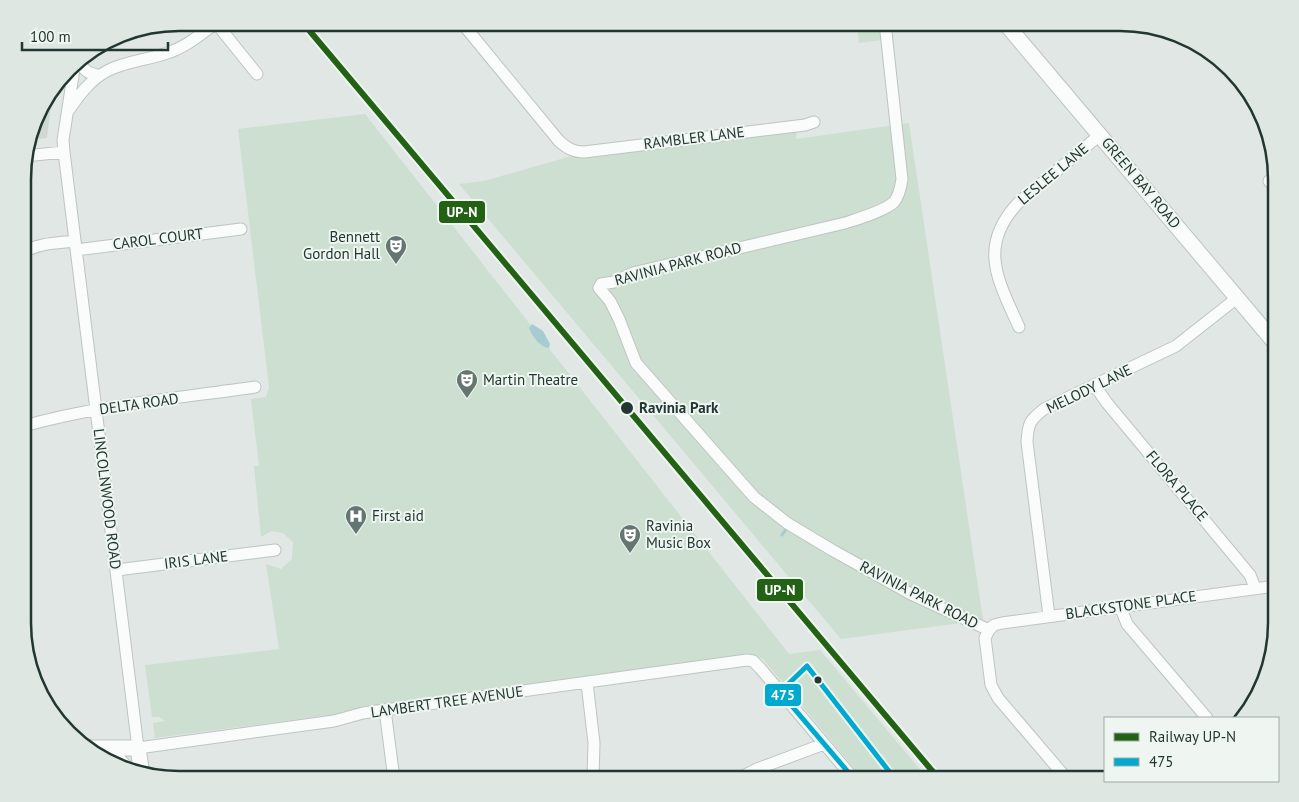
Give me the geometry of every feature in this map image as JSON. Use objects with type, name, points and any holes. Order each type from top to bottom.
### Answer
[{"type":"main road","name":"GREEN BAY ROAD","points":[[1013,31],[1267,333]]},
{"type":"main road","points":[[99,747],[138,748],[141,766]]},
{"type":"street","name":"RAVINIA PARK ROAD","points":[[886,31],[902,179],[900,190],[893,203],[873,214],[845,223],[633,273],[614,282],[601,284],[599,288],[610,301],[619,319],[636,363],[754,497],[787,523],[832,550],[911,594],[989,630]]},
{"type":"street","points":[[66,114],[88,86],[99,76],[121,66],[170,52],[188,44],[204,32]]},
{"type":"street","points":[[223,32],[257,74]]},
{"type":"street","name":"RAMBLER LANE","points":[[470,32],[559,141],[575,152],[805,125],[814,122]]},
{"type":"street","points":[[82,68],[99,76]]},
{"type":"street","name":"LINCOLNWOOD ROAD","points":[[72,78],[63,140],[64,152],[138,748]]},
{"type":"street","name":"LESLEE LANE","points":[[1019,327],[999,283],[995,268],[995,244],[1000,229],[1009,211],[1018,202],[1100,135]]},
{"type":"street","points":[[34,155],[64,152]]},
{"type":"street","name":"CAROL COURT","points":[[31,249],[53,243],[76,245],[240,229]]},
{"type":"street","name":"MELODY LANE","points":[[1048,616],[1027,442],[1027,430],[1032,418],[1044,409],[1176,346],[1237,298]]},
{"type":"street","name":"FLORA PLACE","points":[[1095,386],[1107,403],[1250,575],[1254,588]]},
{"type":"street","name":"DELTA ROAD","points":[[31,424],[55,417],[97,410],[255,387]]},
{"type":"street","name":"IRIS LANE","points":[[117,570],[275,550]]},
{"type":"street","name":"BLACKSTONE PLACE","points":[[989,630],[994,625],[1002,622],[1267,587]]},
{"type":"street","points":[[1120,606],[1127,624],[1206,717]]},
{"type":"street","points":[[989,630],[985,638],[992,685],[998,698],[1059,770]]},
{"type":"street","name":"LAMBERT TREE AVENUE","points":[[138,748],[334,721],[363,713],[747,660],[756,664],[824,744]]},
{"type":"street","points":[[587,682],[594,742],[593,771]]},
{"type":"street","points":[[386,710],[393,771]]},
{"type":"street","points":[[755,770],[824,744],[847,770]]},
{"type":"shaded area","points":[[51,105],[47,138],[37,139]]},
{"type":"green space","points":[[858,31],[880,31],[881,40],[859,43]]},
{"type":"green space","points":[[365,114],[789,654],[820,650],[921,770],[856,770],[762,658],[155,738],[153,723],[165,721],[159,717],[152,717],[145,665],[279,649],[266,564],[281,569],[292,559],[293,542],[283,533],[271,531],[261,537],[254,466],[259,466],[251,399],[266,397],[269,387],[238,129]]},
{"type":"green space","points":[[909,123],[983,620],[841,639],[459,184],[484,181],[568,157],[690,141],[797,130],[796,139]]},
{"type":"water","points":[[532,324],[543,331],[550,344],[549,348],[539,344],[534,338],[529,328]]},
{"type":"waterway","points":[[782,535],[787,528]]},
{"type":"rail line","name":"UP-N","points":[[310,32],[932,770]]},
{"type":"transit line","name":"475","points":[[847,770],[780,692],[807,666],[888,770]]},
{"type":"place","name":"Bennett Gordon Hall","points":[[396,265]]},
{"type":"place","name":"Martin Theatre","points":[[467,399]]},
{"type":"place","name":"Ravinia Park","points":[[627,408]]},
{"type":"place","name":"First aid","points":[[356,535]]},
{"type":"place","name":"Ravinia Music Box","points":[[630,554]]}]
